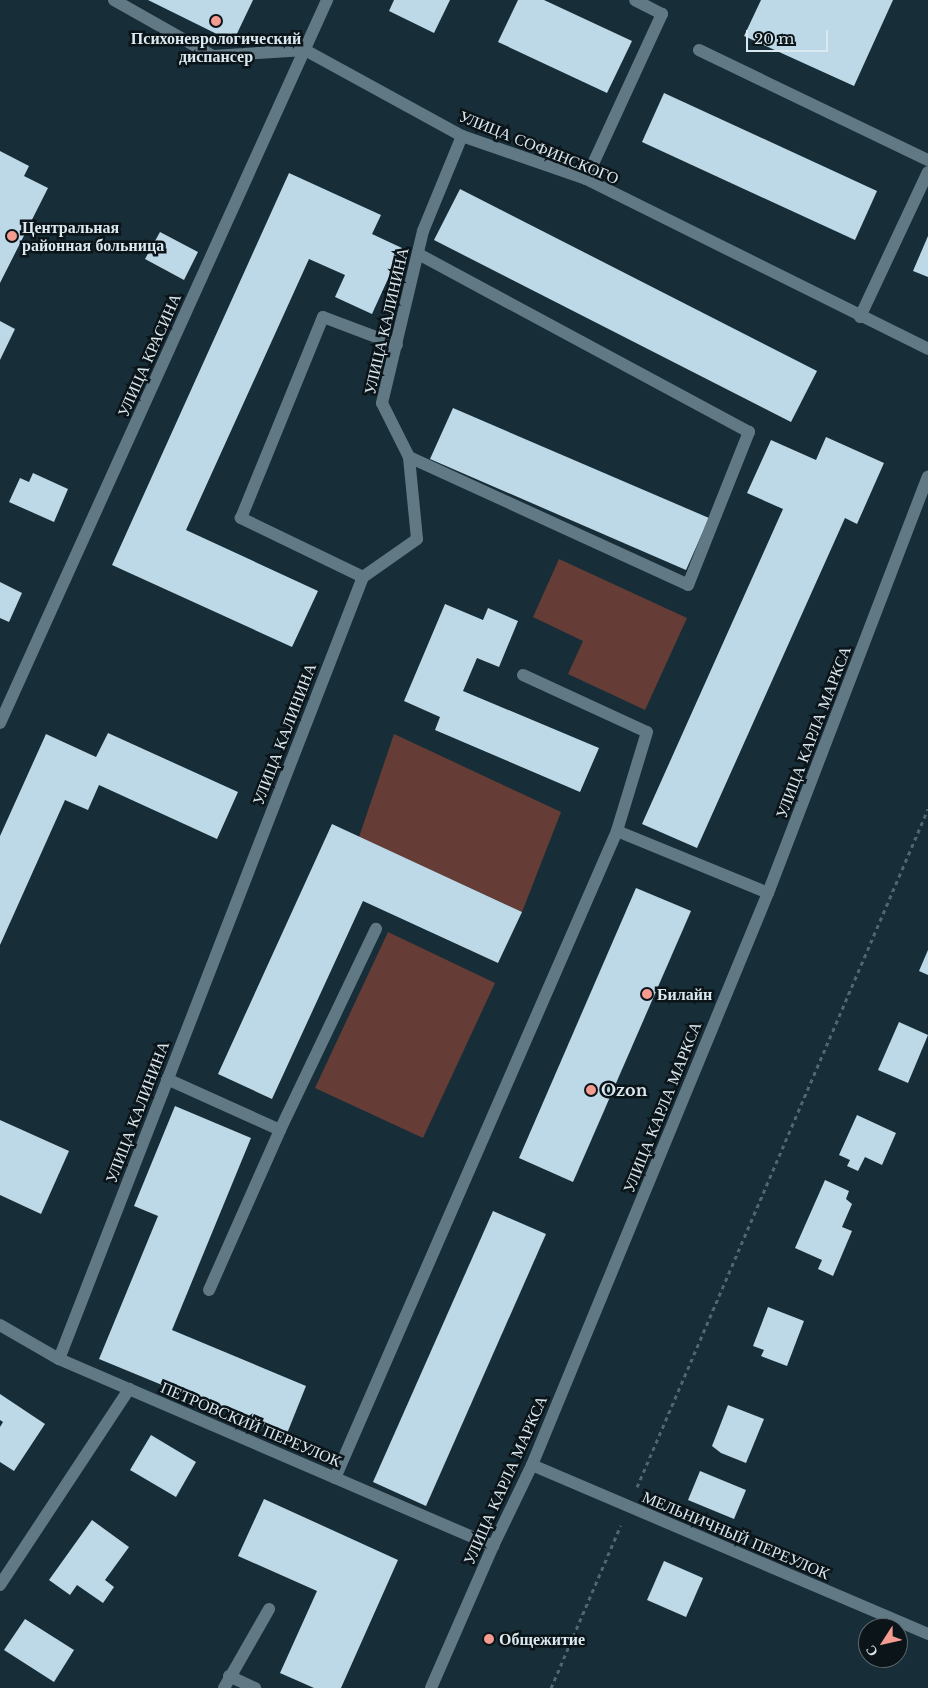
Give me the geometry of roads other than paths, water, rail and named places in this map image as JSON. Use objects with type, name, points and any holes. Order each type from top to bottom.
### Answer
[{"type":"street","points":[[114,0],[213,56],[305,50]]},
{"type":"street","name":"УЛИЦА КРАСИНА","points":[[0,723],[327,0]]},
{"type":"street","points":[[586,179],[662,14],[635,0]]},
{"type":"street","name":"УЛИЦА СОФИНСКОГО","points":[[305,50],[462,136],[586,179],[860,317],[928,349]]},
{"type":"street","points":[[699,50],[928,160]]},
{"type":"street","name":"УЛИЦА КАЛИНИНА","points":[[59,1359],[362,577],[417,540],[409,457],[382,403],[398,345],[423,231],[462,136]]},
{"type":"street","points":[[860,317],[928,172]]},
{"type":"street","points":[[409,457],[688,585],[749,432],[418,254]]},
{"type":"street","points":[[362,577],[241,518],[323,317],[398,345]]},
{"type":"street","name":"УЛИЦА КАРЛА МАРКСА","points":[[431,1688],[493,1546],[532,1465],[768,893],[928,476]]},
{"type":"street","points":[[335,1478],[617,831],[647,732],[523,675]]},
{"type":"street","points":[[617,831],[768,893]]},
{"type":"street","points":[[209,1290],[280,1130],[376,929]]},
{"type":"street","points":[[168,1080],[280,1130]]},
{"type":"street","name":"ПЕТРОВСКИЙ ПЕРЕУЛОК","points":[[0,1325],[59,1359],[493,1546]]},
{"type":"street","points":[[0,1585],[129,1389]]},
{"type":"street","name":"МЕЛЬНИЧНЫЙ ПЕРЕУЛОК","points":[[532,1465],[928,1634]]},
{"type":"street","points":[[255,1688],[227,1682],[268,1608]]},
{"type":"place","name":"Психоневрологический диспансер","points":[[216,21]]},
{"type":"place","name":"Центральная районная больница","points":[[12,236]]},
{"type":"place","name":"Билайн","points":[[647,994]]},
{"type":"place","name":"Ozon","points":[[591,1090]]},
{"type":"place","name":"Общежитие","points":[[489,1639]]}]
